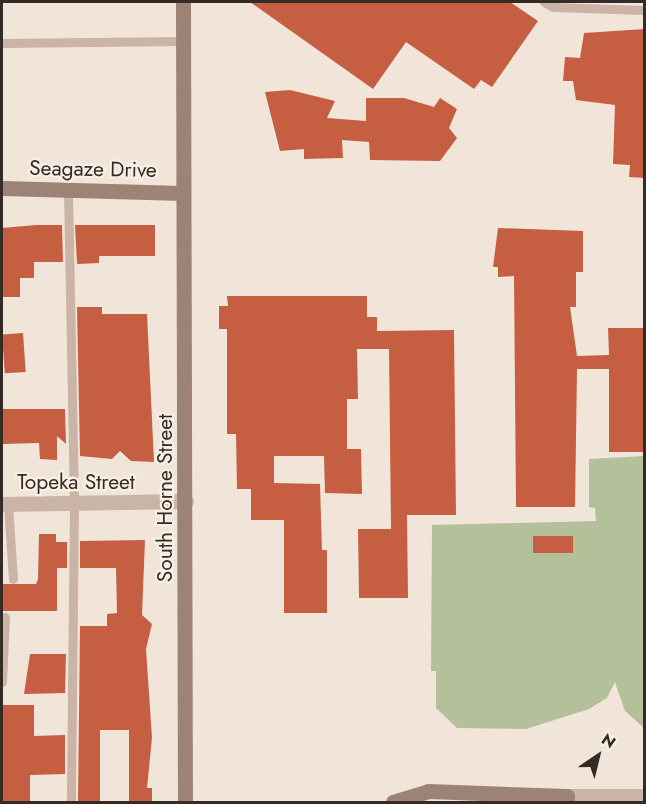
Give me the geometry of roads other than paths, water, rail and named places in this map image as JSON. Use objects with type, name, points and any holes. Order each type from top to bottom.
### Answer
[{"type":"street","name":"South Horne Street","points":[[183,2],[185,802]]},
{"type":"street","name":"Seagaze Drive","points":[[2,188],[183,193]]},
{"type":"street","name":"Topeka Street","points":[[5,504],[186,501]]},
{"type":"street","points":[[400,802],[428,791],[567,799],[645,796]]},
{"type":"lane","points":[[544,2],[553,7],[645,10]]},
{"type":"lane","points":[[2,43],[182,41]]},
{"type":"lane","points":[[68,190],[74,504],[71,802]]},
{"type":"lane","points":[[5,504],[13,579]]},
{"type":"lane","points":[[2,682],[5,616]]}]
